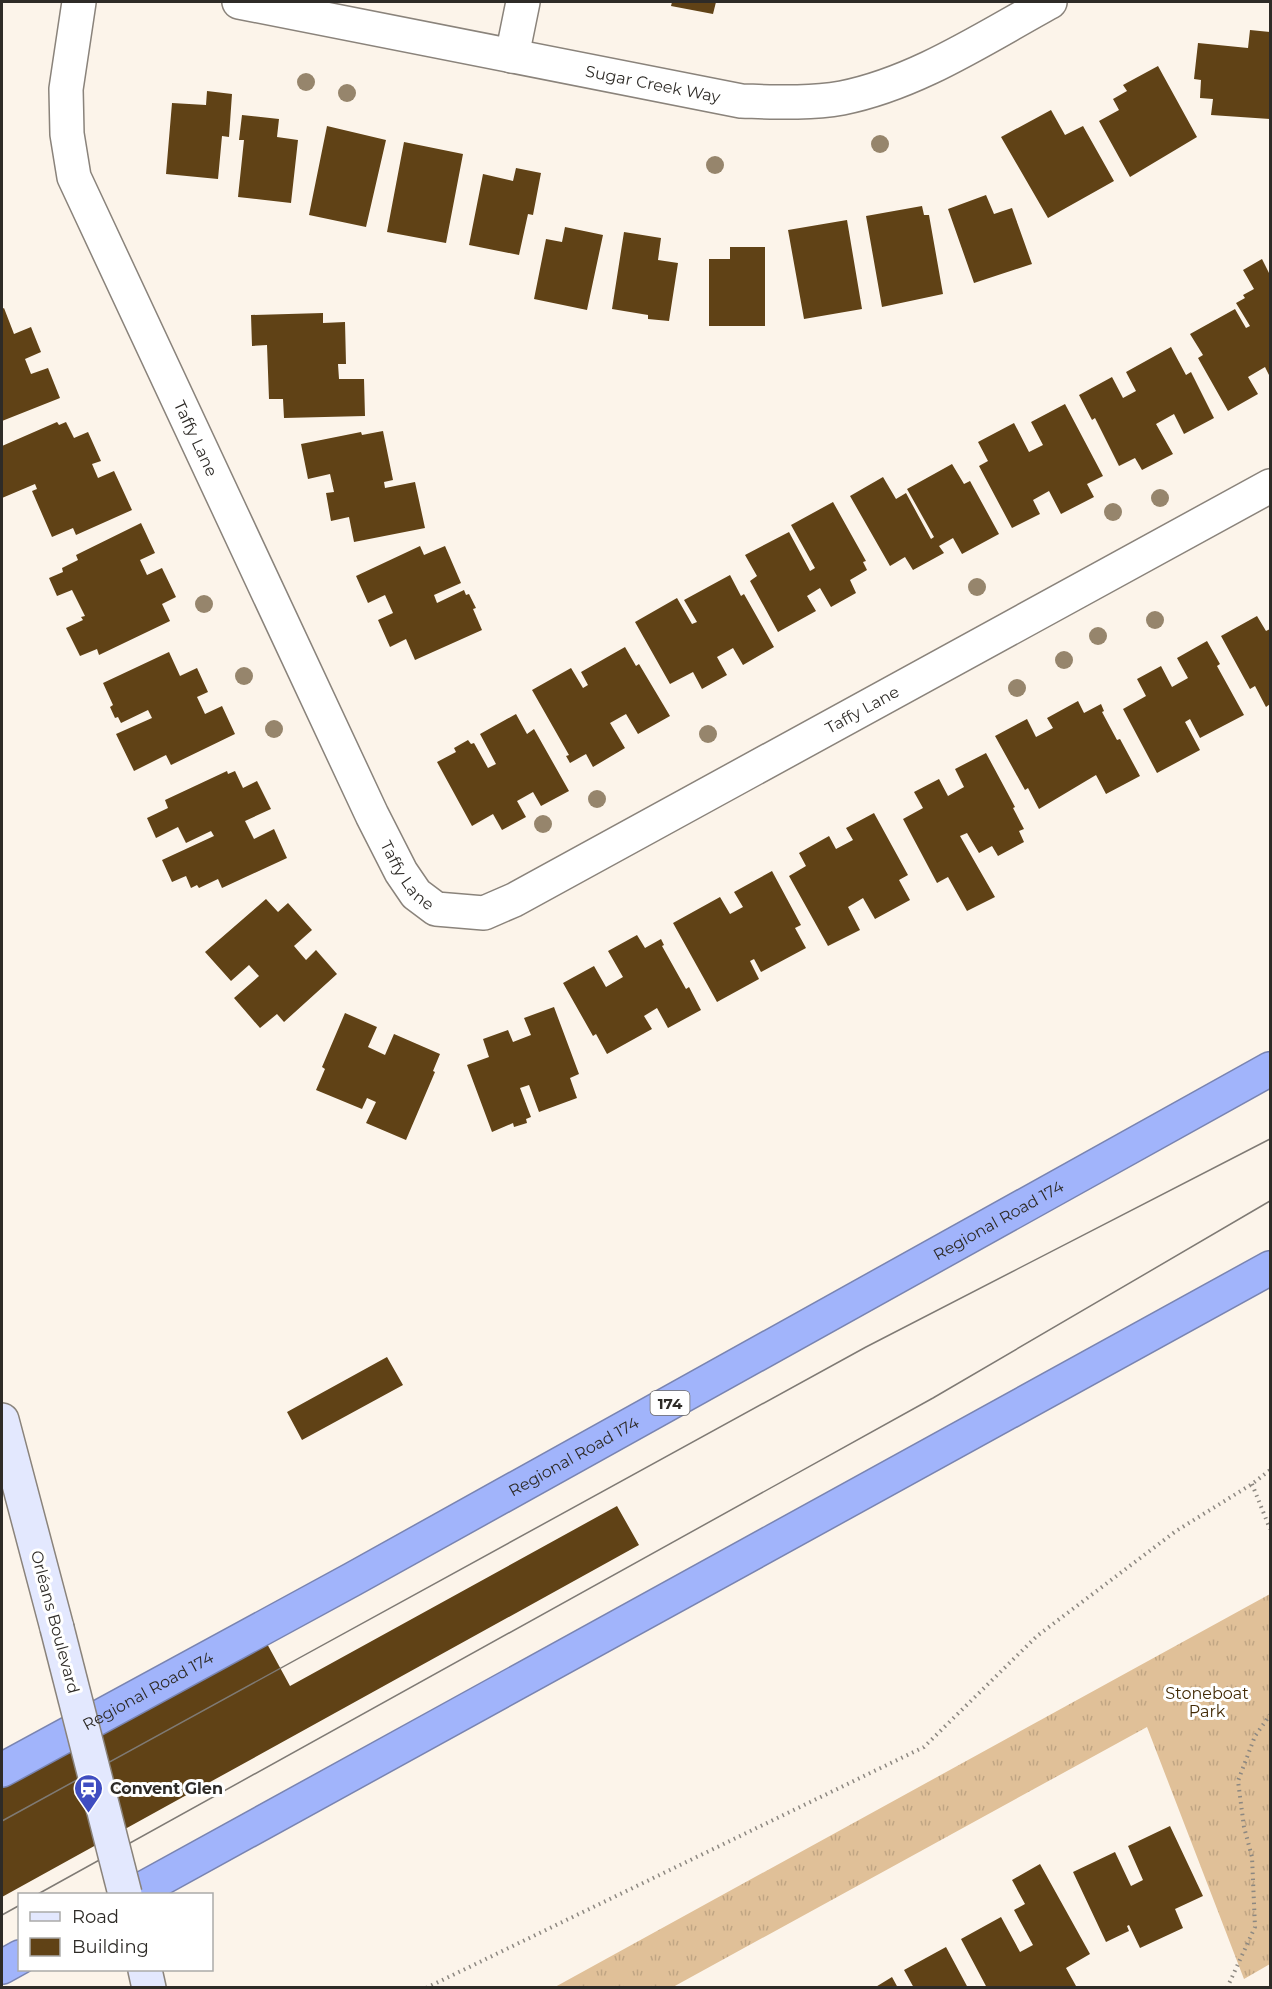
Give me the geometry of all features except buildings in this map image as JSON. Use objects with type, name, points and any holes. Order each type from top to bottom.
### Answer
[{"type":"highway","name":"Regional Road 174","points":[[2,1770],[353,1579],[1270,1069]]},
{"type":"highway","points":[[135,1893],[1270,1268]]},
{"type":"highway","points":[[2,1967],[18,1958]]},
{"type":"main road","name":"Orléans Boulevard","points":[[2,1420],[125,1893]]},
{"type":"main road","points":[[145,1971],[150,1988]]},
{"type":"street","name":"Taffy Lane","points":[[78,2],[66,89],[67,134],[74,177],[372,815],[401,872],[416,894],[436,909],[484,913],[514,900],[1270,486]]},
{"type":"street","name":"Sugar Creek Way","points":[[239,2],[741,101],[791,103],[842,98],[893,83],[940,62],[1050,2]]},
{"type":"street","points":[[512,56],[523,2]]},
{"type":"path","points":[[426,1988],[924,1747],[1037,1636],[1176,1532],[1270,1470]]},
{"type":"path","points":[[1252,1484],[1270,1529]]},
{"type":"path","points":[[1227,1988],[1256,1927],[1252,1857],[1244,1827],[1238,1781],[1256,1736],[1270,1715]]},
{"type":"green space","name":"Stoneboat Park","points":[[1270,1594],[1270,1964],[1244,1979],[1147,1727],[673,1987],[555,1987]]},
{"type":"tram line","points":[[2,1821],[866,1347],[1270,1139]]},
{"type":"tram line","points":[[40,1893],[933,1398],[1270,1201]]},
{"type":"tram line","points":[[2,1915],[18,1906]]},
{"type":"place","name":"Convent Glen","points":[[89,1814]]}]
